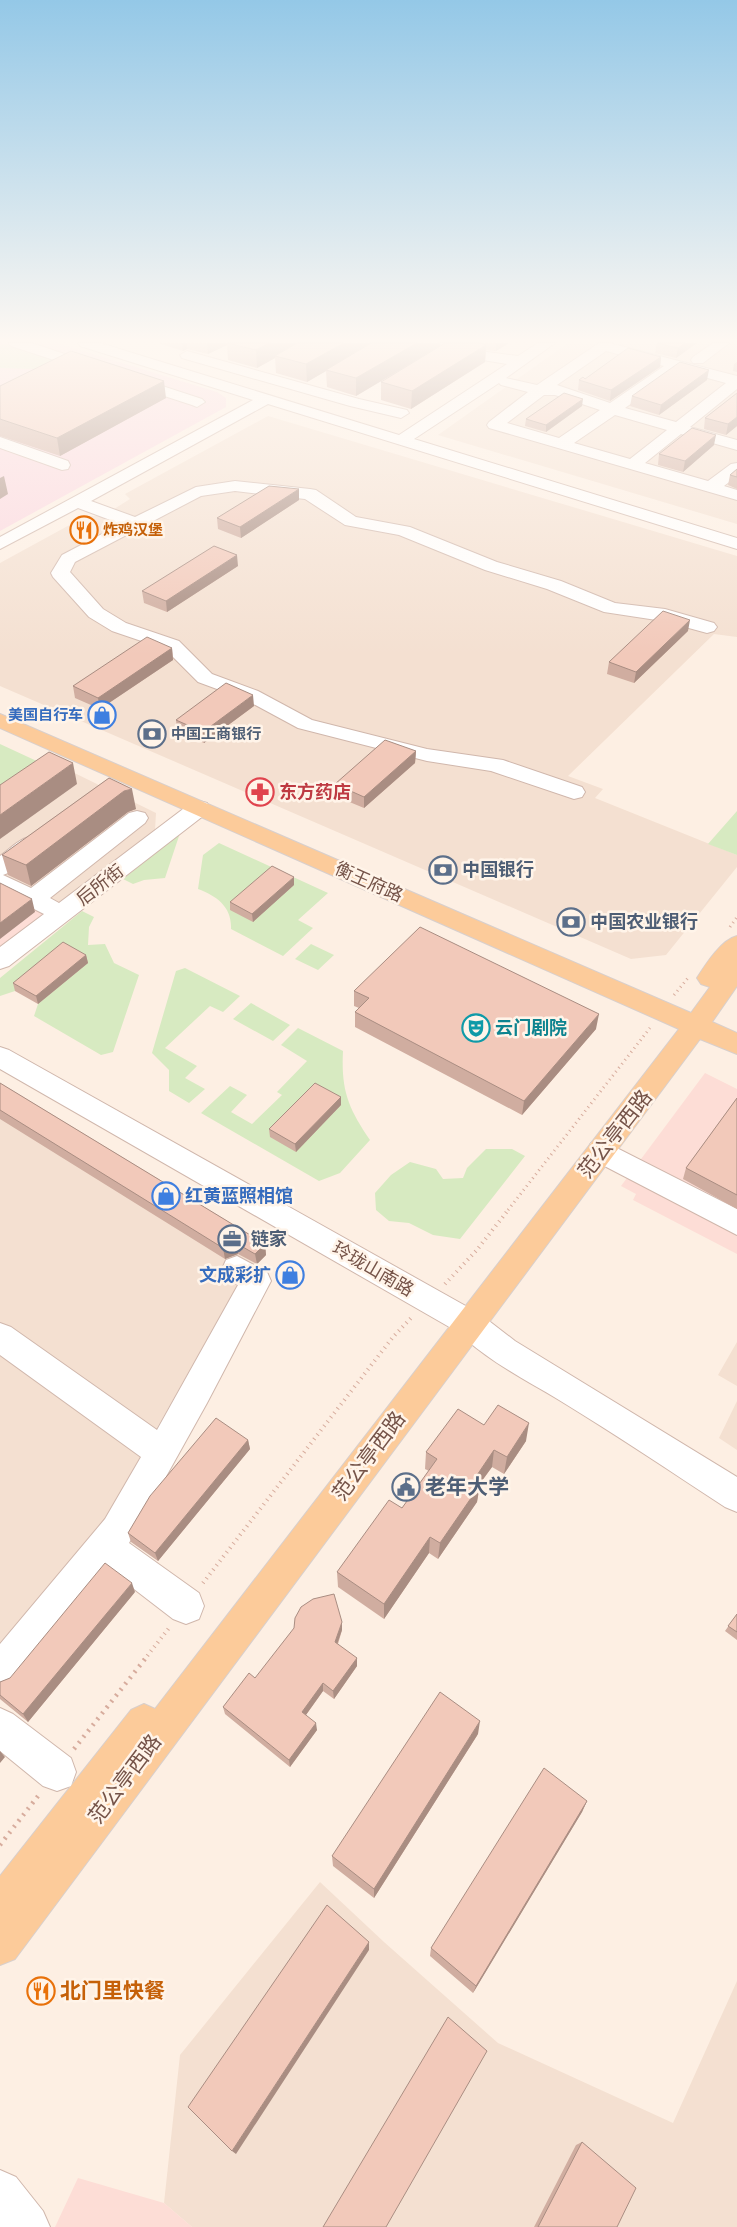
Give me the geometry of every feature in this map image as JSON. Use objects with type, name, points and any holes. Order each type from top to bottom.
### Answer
[{"type":"main road","name":"衡王府路","points":[[0,704],[684,1011],[737,1044]]},
{"type":"main road","name":"衡王府路","points":[[0,720],[199,808],[684,1011],[737,1026]]},
{"type":"main road","name":"范公亭西路","points":[[0,1944],[238,1631],[462,1319],[650,1064],[731,938]]},
{"type":"main road","name":"范公亭西路","points":[[0,1910],[462,1319],[601,1151],[667,1066],[684,1011],[737,967]]},
{"type":"street","points":[[13,447],[62,465]]},
{"type":"street","points":[[0,544],[178,447]]},
{"type":"street","points":[[420,447],[737,544]]},
{"type":"street","points":[[571,447],[737,495]]},
{"type":"street","points":[[632,466],[655,447]]},
{"type":"street","points":[[710,488],[737,468]]},
{"type":"street","points":[[574,792],[495,766],[427,755],[305,724],[251,695],[204,678],[172,645],[119,627],[96,612],[60,573],[68,559],[196,492],[235,486],[310,494],[351,520],[404,531],[491,566],[554,585],[611,608],[665,615],[708,627]]},
{"type":"street","points":[[85,498],[144,519]]},
{"type":"street","name":"后所街","points":[[0,960],[62,915],[199,808]]},
{"type":"street","points":[[33,899],[137,818]]},
{"type":"street","points":[[0,868],[54,826]]},
{"type":"street","points":[[0,882],[62,915]]},
{"type":"street","name":"玲珑山南路","points":[[0,1057],[462,1319],[481,1335],[510,1354],[686,1461],[737,1496]]},
{"type":"street","points":[[601,1151],[737,1223]]},
{"type":"street","points":[[0,1672],[117,1531],[256,1281],[237,1269]]},
{"type":"street","points":[[0,1337],[162,1452]]},
{"type":"street","points":[[105,1546],[186,1606]]},
{"type":"street","points":[[0,1728],[57,1772]]},
{"type":"street","points":[[0,2193],[27,2227]]},
{"type":"path","points":[[731,938],[737,917]]},
{"type":"path","points":[[476,1252],[684,1011],[690,977]]},
{"type":"shaded area","points":[[0,447],[153,447],[0,531]]},
{"type":"shaded area","points":[[211,447],[372,447],[737,556],[737,637],[714,634],[568,776],[603,789],[595,798],[737,855],[737,867],[666,955],[631,959],[0,686],[0,563],[86,516],[103,516],[130,499],[125,494]]},
{"type":"shaded area","points":[[478,447],[737,447],[737,524]]},
{"type":"shaded area","points":[[46,759],[156,813],[155,830],[48,914],[0,887],[0,794]]},
{"type":"shaded area","points":[[0,887],[48,914],[0,951]]},
{"type":"shaded area","points":[[705,1073],[737,1089],[737,1254],[633,1200],[636,1194],[621,1186]]},
{"type":"shaded area","points":[[0,1093],[266,1255],[238,1285],[96,1535],[0,1646]]},
{"type":"shaded area","points":[[737,1342],[737,1386],[718,1375]]},
{"type":"shaded area","points":[[737,1401],[737,1450],[719,1438]]},
{"type":"shaded area","points":[[320,1882],[384,1942],[498,2043],[673,2123],[737,1981],[737,2227],[192,2227],[164,2203],[180,2055]]},
{"type":"shaded area","points":[[78,2178],[164,2203],[192,2227],[55,2227]]},
{"type":"green space","points":[[0,744],[41,763],[0,794]]},
{"type":"green space","points":[[737,811],[737,855],[708,844]]},
{"type":"green space","points":[[180,833],[165,878],[144,880],[133,884],[123,879]]},
{"type":"green space","points":[[219,843],[328,893],[298,920],[313,928],[283,956],[231,929],[229,914],[222,903],[198,889],[203,855]]},
{"type":"green space","points":[[82,911],[94,917],[89,927],[88,945],[105,944],[114,963],[139,975],[113,1052],[101,1055],[34,1016],[38,1004],[87,963],[65,951],[15,991],[0,996],[0,978]]},
{"type":"green space","points":[[311,944],[334,955],[318,970],[295,959]]},
{"type":"green space","points":[[185,968],[240,996],[223,1012],[210,1006],[165,1048],[197,1066],[185,1078],[205,1089],[189,1103],[169,1091],[169,1070],[152,1053],[176,971]]},
{"type":"green space","points":[[251,1003],[290,1025],[273,1041],[233,1019]]},
{"type":"green space","points":[[298,1028],[343,1051],[343,1077],[351,1108],[370,1140],[340,1173],[319,1181],[201,1113],[230,1086],[247,1095],[231,1112],[252,1124],[282,1095],[277,1092],[307,1061],[281,1045]]},
{"type":"green space","points":[[486,1149],[512,1149],[525,1156],[460,1239],[433,1235],[409,1223],[389,1221],[376,1210],[375,1193],[391,1175],[410,1162],[436,1169],[443,1179],[463,1178],[467,1168]]},
{"type":"building","points":[[668,447],[702,447],[685,461],[659,454]]},
{"type":"building","points":[[737,469],[737,477],[730,475]]},
{"type":"building","points":[[269,486],[299,489],[240,527],[217,518]]},
{"type":"building","points":[[214,546],[237,555],[166,601],[142,591]]},
{"type":"building","points":[[663,611],[690,620],[636,672],[609,662]]},
{"type":"building","points":[[147,637],[172,648],[98,698],[73,686]]},
{"type":"building","points":[[226,683],[253,695],[203,732],[176,720]]},
{"type":"building","points":[[385,740],[416,751],[364,797],[335,784]]},
{"type":"building","points":[[49,752],[73,763],[0,815],[0,785]]},
{"type":"building","points":[[109,778],[132,789],[124,791],[26,865],[2,855]]},
{"type":"building","points":[[272,866],[294,877],[252,914],[230,902]]},
{"type":"building","points":[[0,883],[32,899],[0,923]]},
{"type":"building","name":"云门剧院","points":[[420,927],[599,1014],[524,1101],[355,1012],[369,998],[354,991]]},
{"type":"building","points":[[63,942],[86,955],[36,996],[13,983]]},
{"type":"building","points":[[0,1083],[265,1244],[255,1254],[236,1243],[223,1248],[0,1110]]},
{"type":"building","points":[[315,1083],[341,1097],[295,1144],[269,1129]]},
{"type":"building","points":[[737,1098],[737,1195],[686,1168]]},
{"type":"building","points":[[498,1405],[529,1423],[507,1457],[494,1450],[473,1481],[480,1485],[440,1543],[430,1537],[384,1604],[337,1572],[389,1500],[402,1508],[437,1459],[426,1452],[458,1409],[484,1425]]},
{"type":"building","points":[[216,1418],[248,1440],[155,1553],[128,1533],[150,1496]]},
{"type":"building","points":[[105,1563],[132,1583],[23,1714],[0,1695],[0,1682],[10,1678]]},
{"type":"building","points":[[334,1594],[342,1622],[335,1642],[357,1658],[333,1691],[323,1683],[302,1712],[316,1723],[289,1760],[223,1707],[249,1673],[255,1678],[294,1628],[295,1618],[301,1607],[313,1599]]},
{"type":"building","points":[[737,1614],[737,1632],[728,1626]]},
{"type":"building","points":[[440,1692],[480,1721],[374,1889],[332,1856]]},
{"type":"building","points":[[544,1768],[587,1801],[476,1986],[431,1948]]},
{"type":"building","points":[[327,1905],[369,1942],[232,2151],[188,2107]]},
{"type":"building","points":[[448,2017],[487,2051],[386,2227],[323,2227]]},
{"type":"building","points":[[582,2142],[636,2188],[617,2227],[538,2227]]},
{"type":"place","name":"炸鸡汉堡","points":[[84,530]]},
{"type":"place","name":"美国自行车","points":[[102,715]]},
{"type":"place","name":"中国工商银行","points":[[152,734]]},
{"type":"place","name":"东方药店","points":[[260,792]]},
{"type":"place","name":"中国银行","points":[[443,870]]},
{"type":"place","name":"中国农业银行","points":[[571,922]]},
{"type":"place","name":"云门剧院","points":[[476,1028]]},
{"type":"place","name":"红黄蓝照相馆","points":[[166,1196]]},
{"type":"place","name":"链家","points":[[232,1239]]},
{"type":"place","name":"文成彩扩","points":[[290,1275]]},
{"type":"place","name":"老年大学","points":[[406,1487]]},
{"type":"place","name":"北门里快餐","points":[[41,1991]]}]
